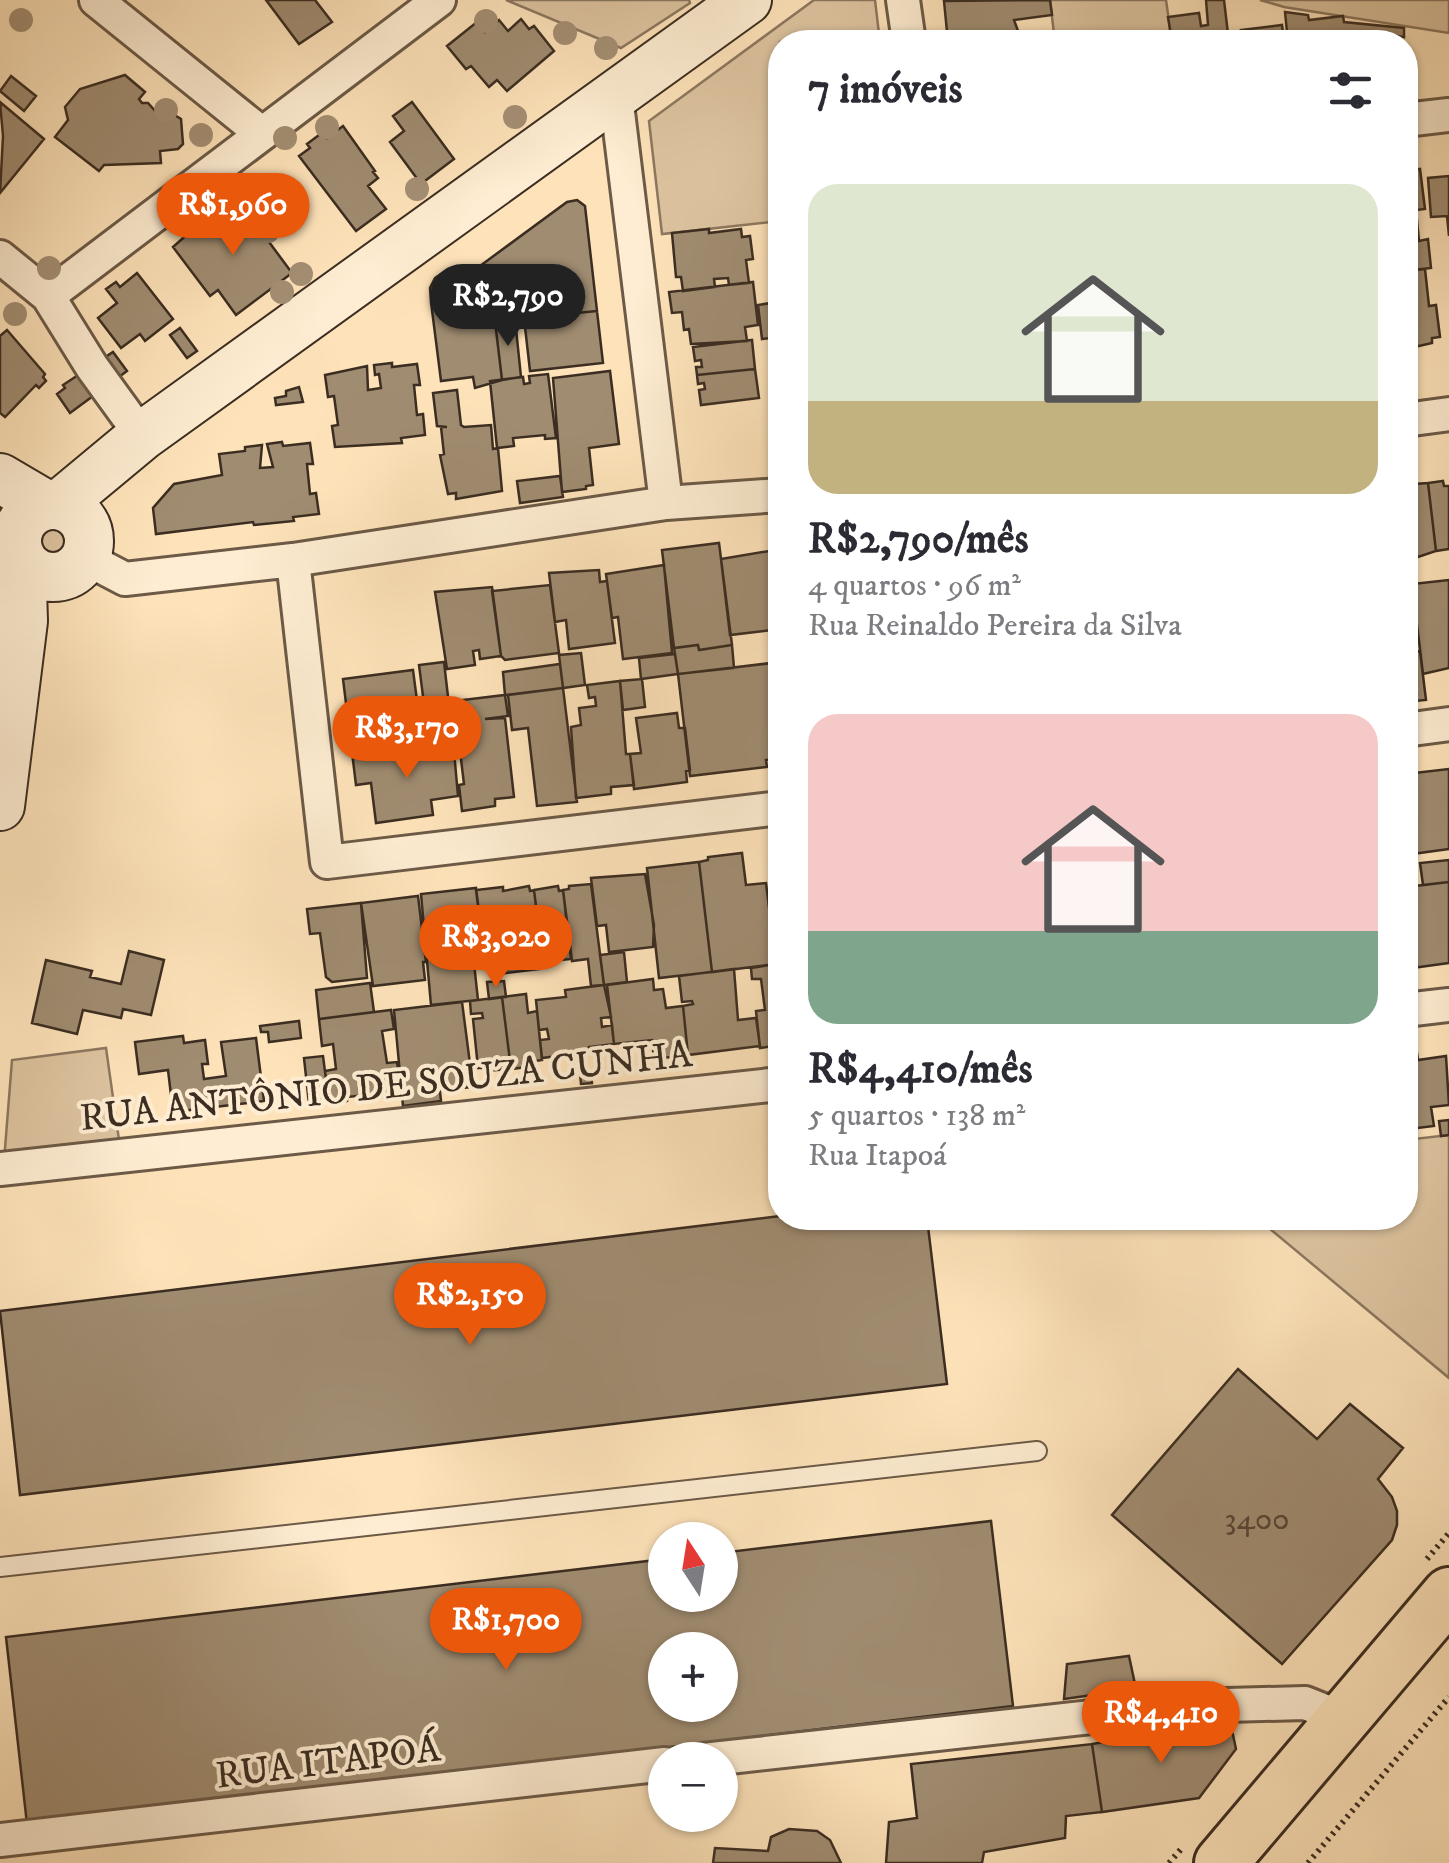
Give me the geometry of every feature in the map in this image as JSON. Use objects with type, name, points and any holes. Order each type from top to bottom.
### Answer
[{"type":"main road","points":[[0,806],[23,621],[47,532],[102,469],[142,436],[616,96],[728,6]]},
{"type":"main road","points":[[0,478],[47,532]]},
{"type":"main road","points":[[1221,1863],[1449,1594]]},
{"type":"main road","points":[[1258,1863],[1449,1638]]},
{"type":"street","points":[[96,0],[261,132]]},
{"type":"street","points":[[48,296],[439,0]]},
{"type":"street","points":[[903,0],[907,30]]},
{"type":"street","points":[[616,96],[666,503]]},
{"type":"street","points":[[1418,119],[1449,115]]},
{"type":"street","points":[[0,258],[48,296],[92,367],[142,436]]},
{"type":"street","points":[[1418,418],[1449,414]]},
{"type":"street","points":[[47,532],[125,579],[293,560],[666,503],[768,496]]},
{"type":"street","points":[[293,560],[327,862],[768,809]]},
{"type":"street","points":[[1418,728],[1449,724]]},
{"type":"street","points":[[1418,1008],[1449,1004]]},
{"type":"street","name":"RUA ANTÔNIO DE SOUZA CUNHA","points":[[0,1169],[768,1085]]},
{"type":"street","points":[[738,1756],[1190,1706],[1305,1702],[1345,1718]]},
{"type":"street","name":"RUA ITAPOÁ","points":[[0,1840],[648,1766]]},
{"type":"lane","points":[[0,1567],[1037,1451]]},
{"type":"path","points":[[1308,1863],[1449,1697]]},
{"type":"shaded area","points":[[506,0],[689,0],[690,3],[621,48]]},
{"type":"shaded area","points":[[814,0],[875,0],[879,30],[773,30]]},
{"type":"shaded area","points":[[1050,0],[1166,0],[1170,30],[1054,30]]},
{"type":"shaded area","points":[[1260,0],[1449,0],[1449,33],[1284,7]]},
{"type":"shaded area","points":[[768,34],[768,222],[662,234],[649,121]]},
{"type":"shaded area","points":[[53,522],[67,528],[73,542],[67,556],[53,562],[39,556],[33,542],[39,528]]},
{"type":"shaded area","points":[[106,1048],[120,1147],[4,1161],[12,1060]]},
{"type":"shaded area","points":[[1449,1135],[1449,1378],[1271,1230],[1418,1230],[1418,1139]]},
{"type":"building","points":[[266,0],[315,0],[332,22],[299,44]]},
{"type":"building","points":[[1050,0],[1052,15],[1014,20],[1018,30],[947,30],[944,1]]},
{"type":"building","points":[[1206,0],[1224,0],[1228,30],[1170,30],[1168,17],[1199,13],[1201,26],[1208,25]]},
{"type":"building","points":[[1285,12],[1308,15],[1309,20],[1343,16],[1344,22],[1404,28],[1404,30],[1287,30]]},
{"type":"building","points":[[521,19],[529,29],[534,26],[554,51],[507,91],[497,80],[489,87],[471,66],[466,69],[447,46],[477,22],[485,32],[499,20],[508,31]]},
{"type":"building","points":[[1282,25],[1283,30],[1241,30]]},
{"type":"building","points":[[125,75],[145,92],[139,99],[142,103],[148,103],[157,113],[168,111],[181,119],[183,144],[178,149],[160,151],[161,163],[104,165],[99,171],[55,137],[68,120],[65,107],[80,89]]},
{"type":"building","points":[[11,76],[36,96],[24,111],[0,91]]},
{"type":"building","points":[[0,102],[44,139],[0,193],[3,136]]},
{"type":"building","points":[[412,102],[454,159],[421,184],[390,142],[404,131],[393,116]]},
{"type":"building","points":[[343,126],[375,171],[378,178],[368,186],[386,209],[356,231],[299,156],[323,132],[327,138]]},
{"type":"building","points":[[1418,169],[1425,209],[1418,210]]},
{"type":"building","points":[[1449,176],[1449,236],[1447,216],[1431,217],[1428,178]]},
{"type":"building","points":[[238,200],[292,273],[236,315],[218,290],[210,296],[173,247],[207,217],[210,220]]},
{"type":"building","points":[[577,200],[585,206],[597,311],[495,321],[502,380],[475,388],[473,377],[441,381],[431,302],[567,202]]},
{"type":"building","points":[[709,229],[709,233],[741,229],[742,237],[750,236],[753,259],[746,260],[749,283],[729,285],[728,278],[714,279],[715,287],[683,291],[681,277],[676,277],[672,233]]},
{"type":"building","points":[[1418,231],[1419,241],[1428,239],[1431,268],[1418,269]]},
{"type":"building","points":[[448,269],[457,282],[431,302],[430,288],[435,278]]},
{"type":"building","points":[[1425,269],[1429,306],[1436,305],[1440,337],[1418,346],[1418,270]]},
{"type":"building","points":[[137,273],[173,319],[145,341],[140,334],[121,348],[98,318],[117,303],[106,289],[116,282],[120,287]]},
{"type":"building","points":[[753,282],[758,325],[745,327],[747,341],[691,344],[682,312],[672,313],[669,292]]},
{"type":"building","points":[[768,303],[768,338],[762,339],[758,305]]},
{"type":"building","points":[[597,311],[603,363],[530,371],[524,318]]},
{"type":"building","points":[[515,319],[521,377],[502,380],[495,321]]},
{"type":"building","points":[[180,328],[197,351],[187,358],[170,335]]},
{"type":"building","points":[[7,330],[45,374],[46,381],[39,388],[36,385],[5,417],[0,413],[0,336]]},
{"type":"building","points":[[752,340],[755,369],[697,375],[696,367],[702,367],[701,360],[695,361],[693,347]]},
{"type":"building","points":[[113,352],[127,371],[70,413],[57,394],[65,388],[63,385]]},
{"type":"building","points":[[392,363],[392,367],[417,364],[417,415],[423,414],[425,435],[401,438],[402,443],[335,447],[332,426],[338,425],[334,396],[328,397],[325,375],[367,366],[368,390],[381,388],[374,365]]},
{"type":"building","points":[[755,369],[759,398],[701,405],[699,390],[705,389],[704,383],[698,384],[697,375]]},
{"type":"building","points":[[610,371],[619,444],[589,448],[593,485],[562,492],[553,378]]},
{"type":"building","points":[[548,374],[556,438],[513,438],[514,446],[497,448],[490,381],[523,377],[524,384],[530,383],[529,376]]},
{"type":"building","points":[[299,387],[303,402],[276,405],[275,398]]},
{"type":"building","points":[[457,390],[461,425],[491,425],[493,449],[498,448],[502,491],[456,499],[456,493],[448,494],[440,455],[444,454],[441,427],[447,427],[437,426],[433,393]]},
{"type":"building","points":[[282,442],[283,446],[310,443],[310,494],[316,493],[319,514],[293,517],[294,521],[156,534],[153,508],[174,484],[222,475],[219,454],[245,451],[245,447],[262,445],[260,468],[273,467],[267,444]]},
{"type":"building","points":[[560,476],[563,497],[520,503],[517,481]]},
{"type":"building","points":[[1443,481],[1444,486],[1449,486],[1449,549],[1436,551],[1428,483]]},
{"type":"building","points":[[1428,483],[1436,551],[1418,557],[1418,484]]},
{"type":"building","points":[[719,543],[732,645],[699,650],[698,645],[674,648],[662,550]]},
{"type":"building","points":[[768,551],[768,630],[730,635],[721,559]]},
{"type":"building","points":[[664,565],[672,653],[623,659],[618,617],[612,618],[606,574]]},
{"type":"building","points":[[599,570],[600,582],[607,581],[615,643],[569,649],[566,620],[555,622],[549,573]]},
{"type":"building","points":[[1449,580],[1449,668],[1423,674],[1418,633],[1418,583]]},
{"type":"building","points":[[550,585],[559,653],[505,660],[501,656],[492,591]]},
{"type":"building","points":[[492,587],[501,656],[480,659],[479,650],[473,651],[475,665],[447,669],[435,592]]},
{"type":"building","points":[[698,645],[699,650],[732,645],[734,668],[678,674],[674,648]]},
{"type":"building","points":[[1420,651],[1426,700],[1418,701]]},
{"type":"building","points":[[581,653],[585,685],[563,688],[559,655]]},
{"type":"building","points":[[675,654],[678,674],[641,679],[639,658]]},
{"type":"building","points":[[444,662],[453,740],[429,743],[419,665]]},
{"type":"building","points":[[768,663],[767,767],[690,776],[678,674]]},
{"type":"building","points":[[560,664],[563,688],[505,695],[503,672]]},
{"type":"building","points":[[413,670],[420,724],[388,728],[390,747],[352,752],[343,679]]},
{"type":"building","points":[[642,679],[645,707],[623,710],[620,681]]},
{"type":"building","points":[[620,681],[626,754],[630,754],[634,785],[611,787],[611,794],[576,798],[571,727],[581,725],[579,708],[596,706],[595,697],[589,698],[587,685]]},
{"type":"building","points":[[563,688],[577,802],[537,806],[528,728],[512,730],[508,695]]},
{"type":"building","points":[[505,695],[508,716],[485,719],[505,718],[514,797],[495,799],[495,806],[462,811],[459,785],[464,784],[454,701]]},
{"type":"building","points":[[677,713],[679,728],[685,728],[690,770],[686,771],[687,782],[634,789],[630,754],[641,753],[636,718]]},
{"type":"building","points":[[453,740],[458,796],[431,800],[433,815],[376,823],[371,783],[356,785],[352,752],[387,748],[388,758],[440,750],[439,741]]},
{"type":"building","points":[[1449,769],[1449,849],[1418,853],[1418,773]]},
{"type":"building","points":[[742,853],[746,885],[766,883],[768,965],[712,972],[699,862],[708,857]]},
{"type":"building","points":[[1449,860],[1449,882],[1423,885],[1420,863]]},
{"type":"building","points":[[699,862],[712,972],[659,978],[647,868]]},
{"type":"building","points":[[645,874],[654,925],[653,947],[609,952],[606,925],[597,926],[591,878]]},
{"type":"building","points":[[1449,882],[1449,963],[1418,967],[1418,886]]},
{"type":"building","points":[[591,884],[604,985],[591,986],[588,959],[572,961],[563,890]]},
{"type":"building","points":[[529,886],[530,891],[534,890],[539,930],[532,931],[533,939],[540,938],[540,969],[498,974],[494,943],[483,944],[476,890],[503,887],[503,891]]},
{"type":"building","points":[[558,886],[559,891],[563,890],[571,959],[543,962],[534,890]]},
{"type":"building","points":[[476,888],[483,944],[472,945],[478,1000],[431,1005],[421,894]]},
{"type":"building","points":[[418,896],[425,980],[373,986],[361,903]]},
{"type":"building","points":[[361,903],[367,978],[332,982],[326,977],[320,933],[310,934],[307,909]]},
{"type":"building","points":[[129,951],[164,960],[151,1015],[123,1009],[121,1018],[83,1010],[77,1034],[32,1023],[46,960],[92,971],[90,977],[121,984]]},
{"type":"building","points":[[624,952],[627,982],[604,985],[600,955]]},
{"type":"building","points":[[768,965],[768,1047],[760,1048],[756,1011],[765,1010],[761,979],[752,979],[751,968]]},
{"type":"building","points":[[734,969],[738,1020],[756,1018],[760,1046],[688,1055],[683,1006],[693,1004],[682,1002],[679,976]]},
{"type":"building","points":[[653,979],[654,990],[663,989],[666,1008],[683,1006],[688,1055],[654,1059],[652,1040],[614,1044],[607,985]]},
{"type":"building","points":[[504,981],[506,997],[489,999],[487,982]]},
{"type":"building","points":[[370,983],[374,1012],[319,1019],[316,990]]},
{"type":"building","points":[[604,985],[611,1017],[601,1018],[602,1027],[612,1025],[614,1044],[589,1047],[589,1052],[542,1058],[540,1040],[549,1039],[547,1029],[539,1030],[536,1000],[566,997],[565,990]]},
{"type":"building","points":[[526,994],[528,1013],[537,1011],[542,1060],[535,1061],[536,1066],[511,1069],[502,997]]},
{"type":"building","points":[[502,997],[511,1069],[486,1071],[478,1068],[473,1019],[483,1018],[482,1013],[471,1014],[470,1001]]},
{"type":"building","points":[[462,1002],[473,1087],[444,1090],[443,1081],[439,1082],[441,1101],[403,1106],[394,1010]]},
{"type":"building","points":[[391,1010],[394,1029],[382,1031],[387,1063],[397,1062],[402,1095],[383,1097],[383,1093],[329,1103],[325,1071],[336,1069],[333,1044],[322,1046],[319,1019]]},
{"type":"building","points":[[299,1021],[301,1038],[269,1042],[268,1032],[261,1032],[260,1026]]},
{"type":"building","points":[[183,1036],[184,1043],[205,1040],[208,1064],[202,1064],[204,1079],[226,1076],[221,1042],[256,1038],[264,1101],[173,1112],[168,1070],[139,1074],[135,1042]]},
{"type":"building","points":[[323,1056],[329,1102],[309,1104],[304,1058]]},
{"type":"building","points":[[1446,1056],[1449,1105],[1431,1107],[1434,1126],[1418,1128],[1418,1060]]},
{"type":"building","points":[[591,1072],[592,1083],[581,1084],[580,1073]]},
{"type":"building","points":[[1449,1120],[1449,1135],[1441,1136],[1439,1121]]},
{"type":"building","points":[[768,1217],[768,1230],[928,1230],[947,1384],[20,1495],[0,1311]]},
{"type":"building","points":[[1238,1369],[1317,1439],[1350,1404],[1403,1448],[1378,1479],[1397,1511],[1392,1540],[1282,1664],[1112,1515]]},
{"type":"building","points":[[991,1521],[1013,1706],[712,1742],[648,1742],[648,1750],[27,1824],[6,1637],[648,1561],[648,1612],[738,1612],[738,1551]]},
{"type":"building","points":[[1129,1656],[1136,1689],[1064,1699],[1067,1664]]},
{"type":"building","points":[[1230,1721],[1236,1749],[1199,1798],[1102,1812],[1092,1744]]},
{"type":"building","points":[[1092,1744],[1102,1812],[1066,1816],[1065,1838],[984,1852],[982,1863],[886,1863],[889,1822],[917,1818],[911,1764]]},
{"type":"building","points":[[789,1829],[817,1831],[830,1840],[841,1863],[713,1863],[715,1848],[768,1851],[771,1837]]}]
